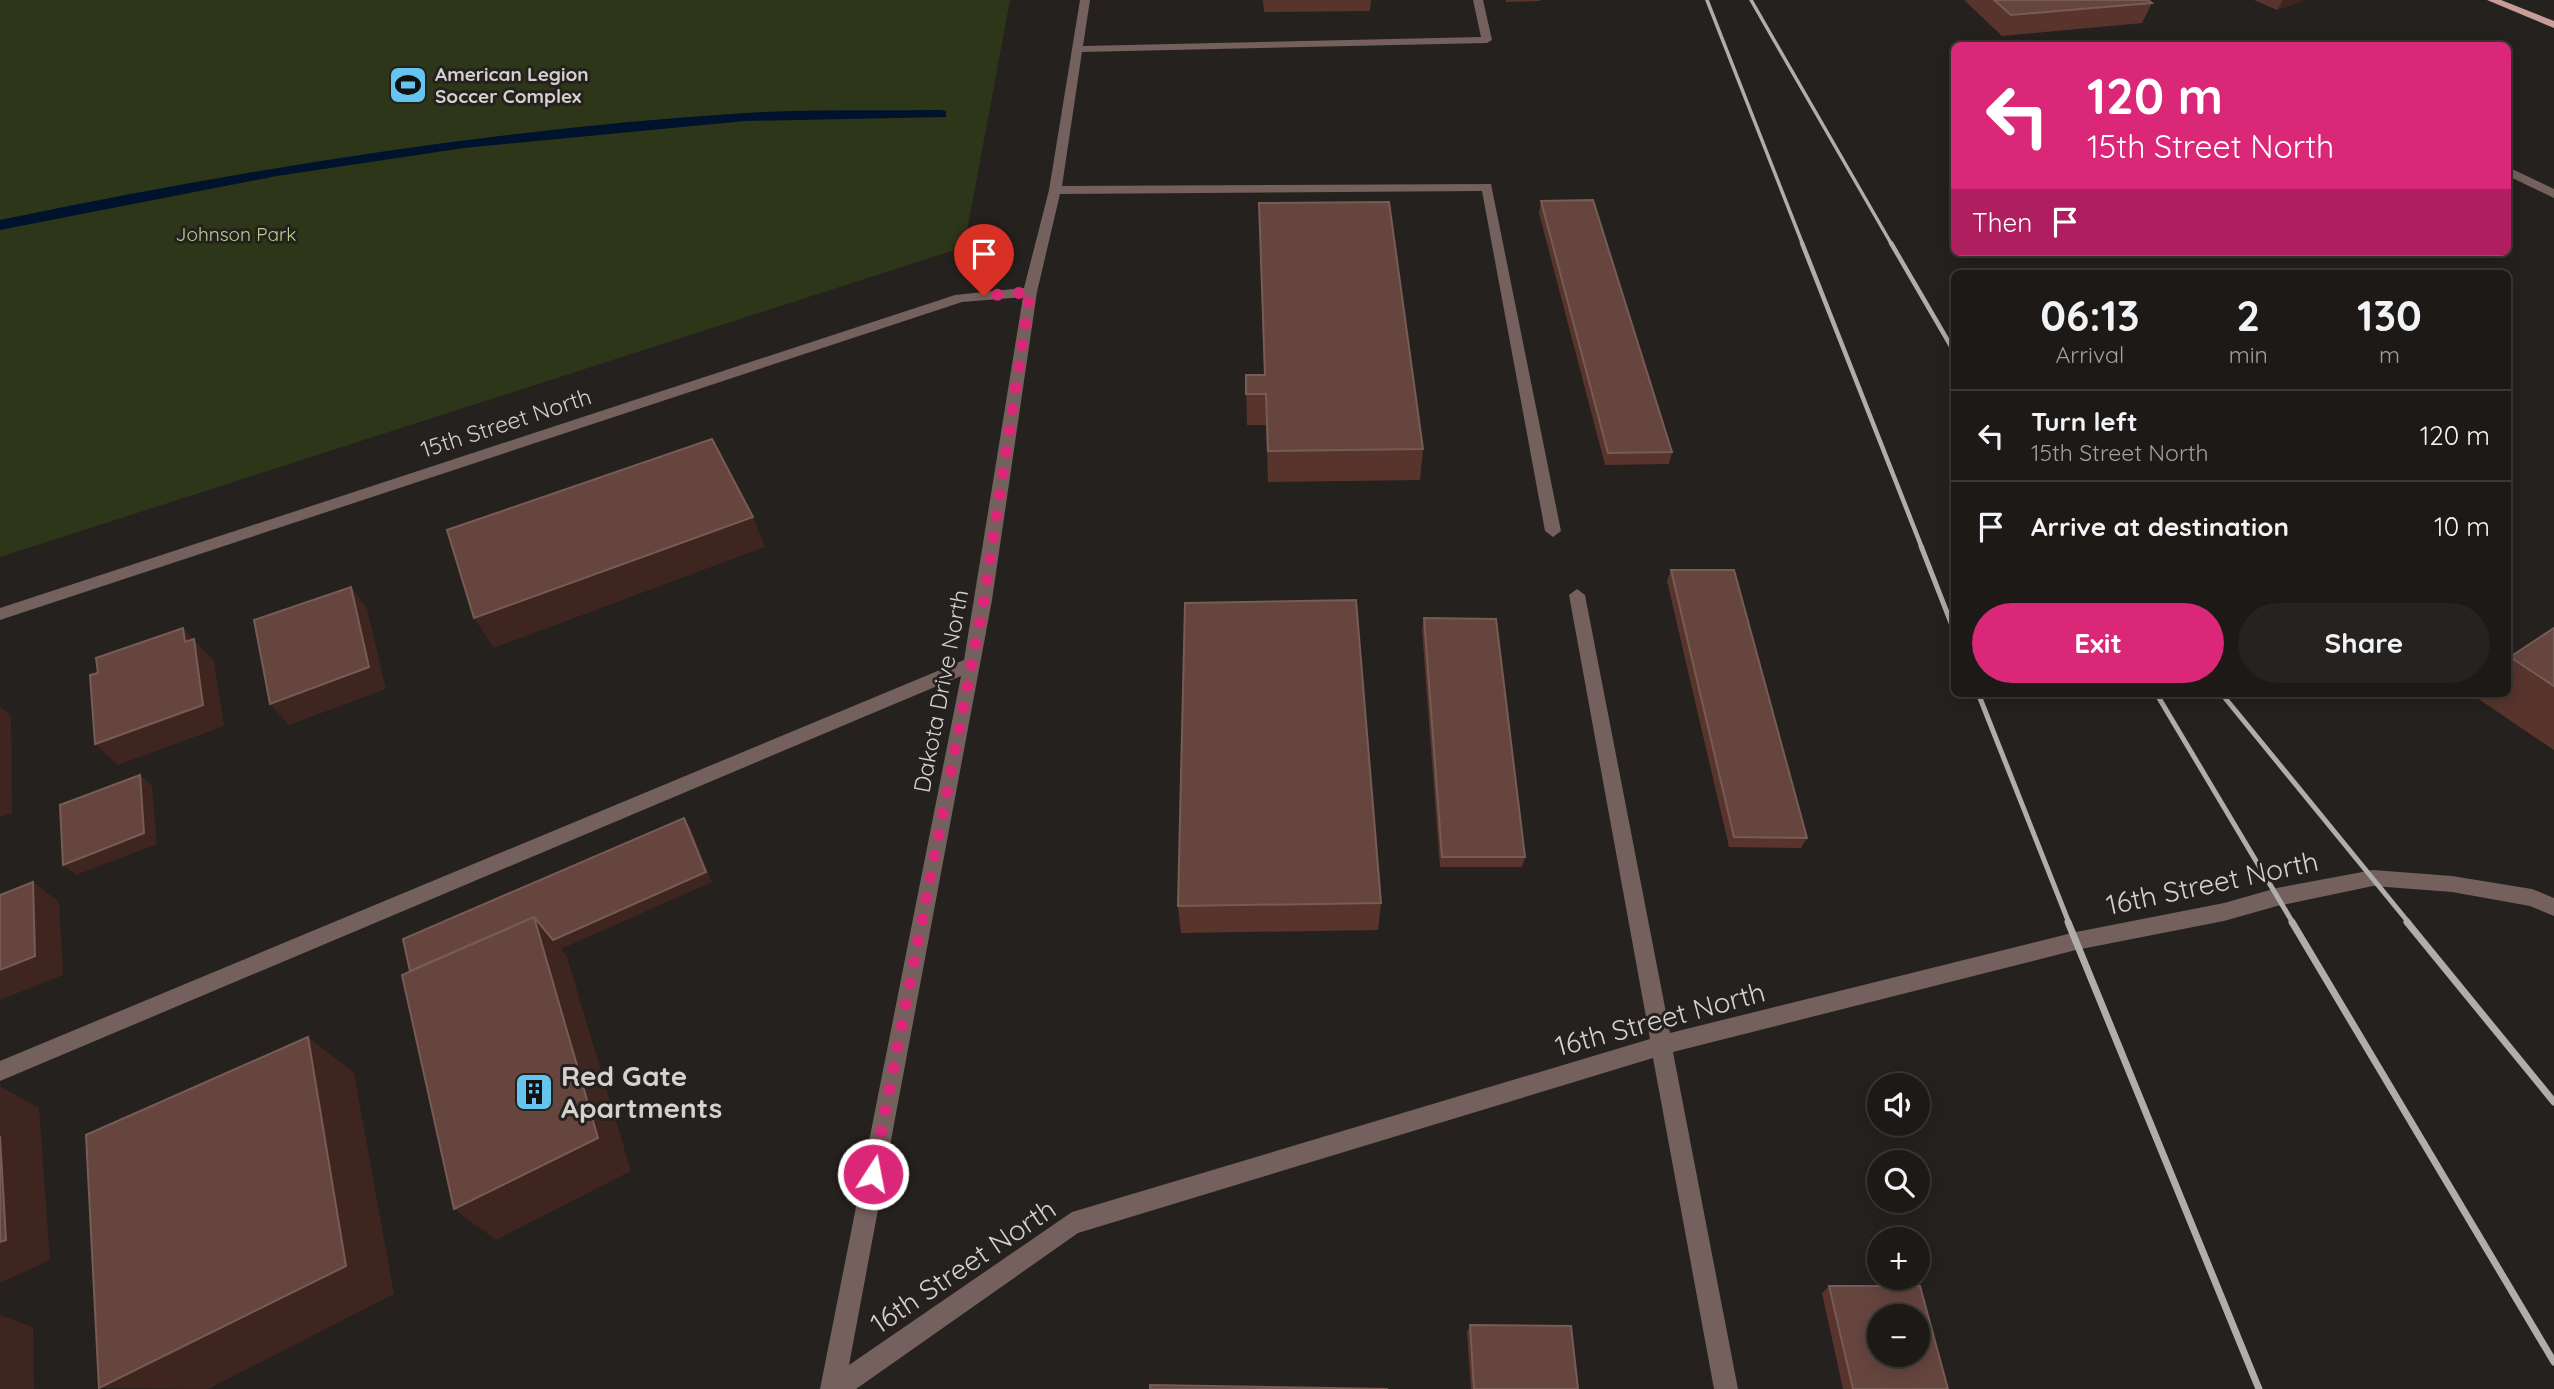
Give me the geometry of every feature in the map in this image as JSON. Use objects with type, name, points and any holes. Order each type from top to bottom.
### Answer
[{"type":"main road","points":[[2492,0],[2554,25]]},
{"type":"street","name":"Dakota Drive North","points":[[833,1389],[971,664],[1030,292],[1055,190],[1085,0]]},
{"type":"street","points":[[1078,49],[1487,40],[1478,0]]},
{"type":"street","points":[[2511,172],[2554,194]]},
{"type":"street","points":[[1055,190],[1487,187],[1553,531]]},
{"type":"street","name":"15th Street North","points":[[0,614],[960,298],[1030,292]]},
{"type":"street","points":[[1577,595],[1726,1389]]},
{"type":"street","points":[[0,1070],[971,664]]},
{"type":"street","name":"16th Street North","points":[[833,1389],[1072,1223],[1662,1045],[2076,941],[2224,912],[2277,897],[2373,878],[2452,884],[2532,898],[2554,907]]},
{"type":"green space","name":"Johnson Park","points":[[0,0],[1010,0],[964,247],[0,557]]},
{"type":"building","points":[[1994,0],[2148,0],[2152,3],[2011,15]]},
{"type":"building","points":[[1593,200],[1672,452],[1608,453],[1541,201]]},
{"type":"building","points":[[1389,202],[1423,449],[1268,451],[1266,394],[1246,394],[1246,375],[1265,375],[1259,203]]},
{"type":"building","points":[[712,439],[753,517],[474,618],[447,530]]},
{"type":"building","points":[[1671,570],[1734,570],[1807,838],[1734,837]]},
{"type":"building","points":[[351,587],[369,667],[270,704],[254,620]]},
{"type":"building","points":[[1356,600],[1381,903],[1178,906],[1185,603]]},
{"type":"building","points":[[1424,618],[1496,619],[1525,857],[1442,857]]},
{"type":"building","points":[[183,628],[185,642],[194,639],[203,705],[95,744],[90,675],[98,673],[96,658]]},
{"type":"building","points":[[2554,628],[2554,686],[2511,658]]},
{"type":"building","points":[[140,775],[144,833],[63,865],[60,805]]},
{"type":"building","points":[[684,818],[706,872],[553,940],[534,917],[410,971],[403,939]]},
{"type":"building","points":[[33,882],[35,956],[0,970],[0,895]]},
{"type":"building","name":"Red Gate Apartments","points":[[534,917],[598,1138],[454,1209],[402,975]]},
{"type":"building","points":[[308,1037],[346,1266],[99,1388],[86,1135]]},
{"type":"building","points":[[0,1136],[6,1240],[0,1242]]},
{"type":"building","points":[[1829,1286],[1867,1286],[1867,1290],[1921,1290],[1925,1304],[1867,1304],[1867,1367],[1930,1367],[1930,1323],[1948,1389],[1853,1389]]},
{"type":"building","points":[[1470,1325],[1571,1326],[1578,1389],[1474,1389]]},
{"type":"building","points":[[1150,1385],[1388,1389],[1150,1389]]},
{"type":"waterway","points":[[0,225],[185,188],[464,144],[651,124],[769,116],[941,114]]},
{"type":"railway","points":[[1707,0],[1803,245]]},
{"type":"railway","points":[[1751,0],[1892,245]]},
{"type":"railway","points":[[1802,243],[1922,548]]},
{"type":"railway","points":[[1891,243],[1951,346]]},
{"type":"railway","points":[[1921,546],[1951,623]]},
{"type":"railway","points":[[1980,697],[2069,923]]},
{"type":"railway","points":[[2158,697],[2293,923]]},
{"type":"railway","points":[[2224,697],[2409,923]]},
{"type":"railway","points":[[2068,922],[2259,1389]]},
{"type":"railway","points":[[2292,922],[2554,1362]]},
{"type":"railway","points":[[2407,922],[2554,1102]]},
{"type":"place","name":"American Legion Soccer Complex","points":[[408,85]]},
{"type":"place","name":"Red Gate Apartments","points":[[534,1092]]},
{"type":"route","points":[[873,1174],[984,600],[1030,292],[984,296]]}]
